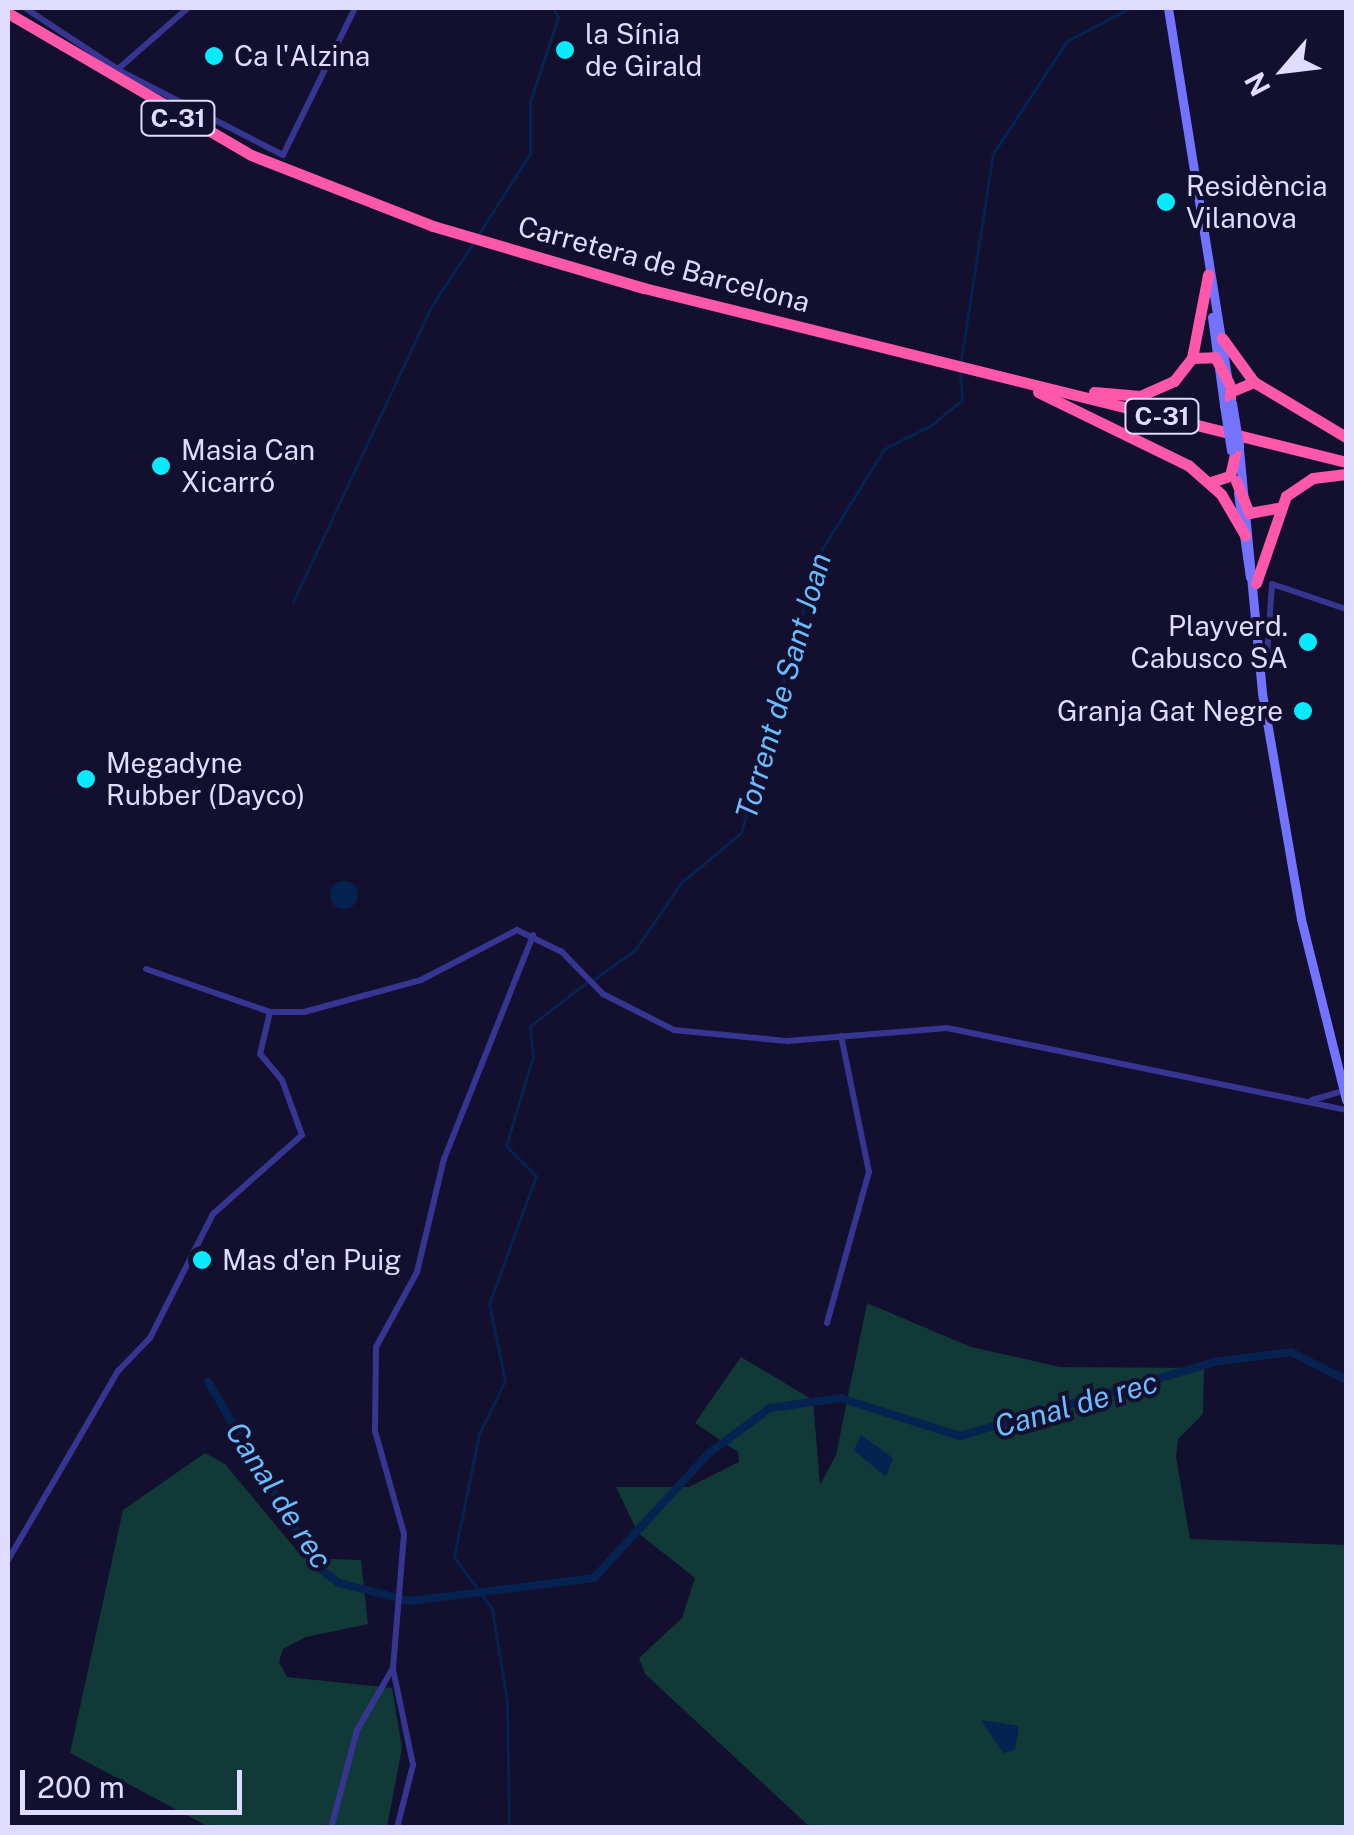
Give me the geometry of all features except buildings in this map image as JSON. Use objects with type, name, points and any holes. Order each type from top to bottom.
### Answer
[{"type":"highway","name":"Carretera de Barcelona","points":[[8,13],[251,155],[433,226],[690,299],[1346,462]]},
{"type":"highway","points":[[972,370],[1140,396],[1169,385],[1192,358],[1208,275]]},
{"type":"highway","points":[[1222,338],[1254,382],[1346,437]]},
{"type":"highway","points":[[1192,358],[1218,361],[1229,396],[1227,426]]},
{"type":"highway","points":[[972,370],[1102,416],[1211,482],[1245,536]]},
{"type":"highway","points":[[1229,396],[1254,382]]},
{"type":"highway","points":[[1236,446],[1235,475],[1249,513],[1278,508],[1313,478],[1346,474]]},
{"type":"highway","points":[[1211,482],[1235,475]]},
{"type":"highway","points":[[1256,583],[1278,508]]},
{"type":"street","points":[[25,8],[118,70],[290,155],[354,8]]},
{"type":"street","points":[[118,70],[188,8]]},
{"type":"street","points":[[1168,8],[1249,513],[1256,583],[1254,609]]},
{"type":"street","points":[[1212,294],[1218,361],[1229,396]]},
{"type":"street","points":[[1227,426],[1236,446]]},
{"type":"street","points":[[1235,475],[1254,609],[1256,656],[1301,918],[1346,1096]]},
{"type":"street","points":[[1256,656],[1267,656],[1272,584],[1346,609]]},
{"type":"street","points":[[146,969],[270,1012],[330,1008],[420,980],[499,934],[533,935],[603,994],[674,1030],[841,1036],[947,1028],[1332,1103],[1346,1110]]},
{"type":"street","points":[[397,1828],[414,1765],[393,1668],[404,1534],[375,1432],[376,1347],[417,1272],[444,1159],[533,935]]},
{"type":"street","points":[[8,1560],[118,1371],[150,1338],[213,1214],[302,1134],[282,1080],[260,1054],[270,1012]]},
{"type":"street","points":[[827,1323],[869,1172],[841,1036]]},
{"type":"street","points":[[1312,1100],[1324,1094],[1340,1073]]},
{"type":"street","points":[[1324,1094],[1346,1096]]},
{"type":"street","points":[[1332,1103],[1346,1096]]},
{"type":"street","points":[[332,1828],[357,1730],[393,1668]]},
{"type":"green space","points":[[867,1303],[971,1347],[1060,1367],[1204,1368],[1203,1414],[1178,1439],[1176,1457],[1190,1539],[1346,1545],[1346,1827],[810,1827],[645,1674],[639,1658],[682,1618],[695,1578],[638,1533],[616,1487],[689,1487],[739,1462],[738,1452],[695,1423],[741,1357],[813,1400],[820,1485],[836,1455]]},
{"type":"green space","points":[[205,1453],[225,1464],[303,1558],[361,1560],[368,1624],[306,1637],[283,1649],[279,1662],[287,1677],[392,1688],[402,1748],[387,1827],[209,1827],[70,1753],[123,1510]]},
{"type":"water","points":[[344,881],[354,885],[358,895],[354,905],[344,909],[334,905],[330,895],[334,885]]},
{"type":"water","points":[[861,1435],[893,1458],[886,1477],[854,1450]]},
{"type":"water","points":[[981,1720],[1019,1726],[1015,1750],[1003,1753]]},
{"type":"waterway","points":[[478,235],[530,154],[530,102],[558,18],[553,8]]},
{"type":"waterway","name":"Torrent de Sant Joan","points":[[961,360],[993,154],[1067,41],[1130,8]]},
{"type":"waterway","points":[[293,602],[431,307],[474,242]]},
{"type":"waterway","name":"Torrent de Sant Joan","points":[[928,428],[962,400],[960,373]]},
{"type":"waterway","name":"Torrent de Sant Joan","points":[[593,980],[635,950],[681,883],[741,833],[819,554],[884,449],[928,427]]},
{"type":"waterway","name":"Torrent de Sant Joan","points":[[509,1828],[507,1702],[492,1609],[454,1557],[479,1434],[505,1381],[489,1304],[536,1176],[506,1146],[533,1056],[530,1026],[586,983]]},
{"type":"waterway","name":"Canal de rec","points":[[208,1382],[319,1568],[339,1583],[409,1601],[594,1578],[709,1453],[770,1408],[840,1398],[960,1436],[1214,1362],[1291,1352],[1346,1380]]},
{"type":"place","name":"la Sínia de Girald","points":[[565,50]]},
{"type":"place","name":"Ca l'Alzina","points":[[214,56]]},
{"type":"place","name":"Residència Vilanova","points":[[1166,202]]},
{"type":"place","name":"Masia Can Xicarró","points":[[161,466]]},
{"type":"place","name":"Playverd. Cabusco SA","points":[[1308,642]]},
{"type":"place","name":"Granja Gat Negre","points":[[1303,711]]},
{"type":"place","name":"Megadyne Rubber (Dayco)","points":[[86,779]]},
{"type":"place","name":"Mas d'en Puig","points":[[202,1260]]}]
